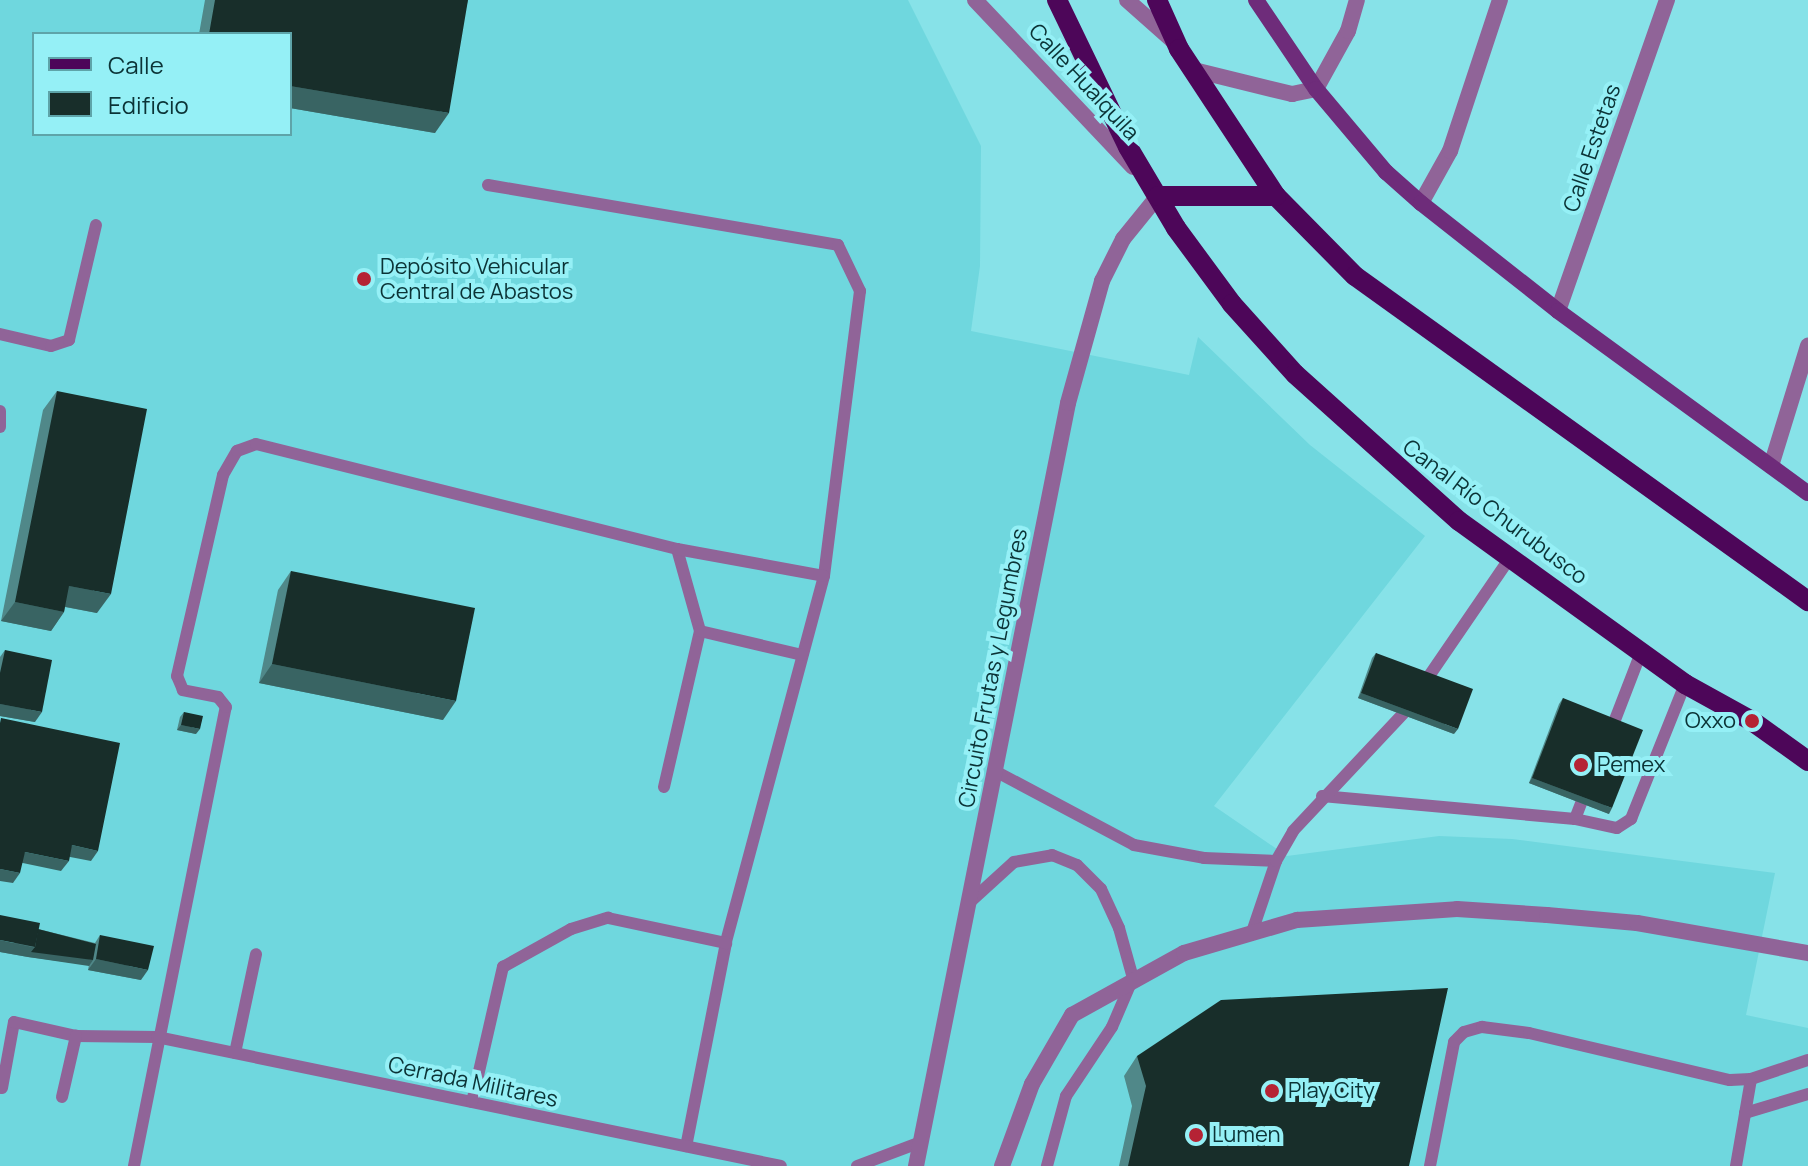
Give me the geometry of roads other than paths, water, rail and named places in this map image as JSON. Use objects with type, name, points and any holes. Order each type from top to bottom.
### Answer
[{"type":"main road","name":"Canal Río Churubusco","points":[[1057,0],[1128,147],[1158,196],[1232,304],[1295,374],[1402,475],[1510,558],[1642,650],[1685,684],[1752,721],[1808,761]]},
{"type":"main road","points":[[1157,0],[1176,43],[1276,196],[1313,237],[1400,312],[1808,601]]},
{"type":"main road","points":[[1158,196],[1276,196]]},
{"type":"street","name":"Calle Hualquila","points":[[975,0],[1158,196]]},
{"type":"street","points":[[1127,0],[1176,43]]},
{"type":"street","points":[[1256,0],[1316,89],[1386,172],[1558,311],[1808,493]]},
{"type":"street","points":[[1194,70],[1292,94],[1316,89],[1348,31],[1357,0]]},
{"type":"street","points":[[1421,203],[1450,151],[1500,0]]},
{"type":"street","name":"Calle Estetas","points":[[1558,311],[1667,0]]},
{"type":"street","name":"Circuito Frutas y Legumbres","points":[[916,1166],[1085,335],[1102,281],[1123,239],[1158,196]]},
{"type":"street","points":[[1771,466],[1808,346]]},
{"type":"street","points":[[1004,1158],[1032,1084],[1072,1015],[1133,978],[1184,953],[1297,920],[1348,913],[1457,909],[1637,923],[1808,953]]},
{"type":"lane","points":[[488,185],[838,245],[860,291],[824,576],[726,943],[686,1146]]},
{"type":"lane","points":[[0,334],[51,346],[69,340],[96,225]]},
{"type":"lane","points":[[0,411],[0,427]]},
{"type":"lane","points":[[134,1166],[157,1037],[226,707],[218,697],[183,690],[177,676],[223,475],[237,451],[256,444],[677,549],[824,576]]},
{"type":"lane","points":[[664,787],[700,631],[677,549]]},
{"type":"lane","points":[[1427,679],[1510,558]]},
{"type":"lane","points":[[700,631],[802,655]]},
{"type":"lane","points":[[1613,725],[1642,650]]},
{"type":"lane","points":[[1322,796],[1575,819],[1617,828],[1631,819],[1685,684]]},
{"type":"lane","points":[[1251,935],[1276,861],[1293,831],[1322,796],[1404,713]]},
{"type":"lane","points":[[995,771],[1134,845],[1204,858],[1276,861]]},
{"type":"lane","points":[[1575,819],[1581,803]]},
{"type":"lane","points":[[970,902],[1014,862],[1052,855],[1077,865],[1101,889],[1133,978],[1112,1027],[1066,1096],[1047,1166]]},
{"type":"lane","points":[[472,1102],[503,967],[571,929],[608,918],[726,943]]},
{"type":"lane","points":[[235,1053],[256,954]]},
{"type":"lane","name":"Cerrada Militares","points":[[2,1088],[14,1022],[76,1036],[157,1037],[781,1166]]},
{"type":"lane","points":[[1430,1166],[1454,1042],[1482,1027],[1529,1033],[1730,1080],[1751,1079],[1808,1060]]},
{"type":"lane","points":[[62,1097],[76,1036]]},
{"type":"lane","points":[[1736,1166],[1751,1079]]},
{"type":"lane","points":[[1745,1113],[1808,1094]]},
{"type":"lane","points":[[857,1166],[921,1142]]},
{"type":"place","name":"Depósito Vehicular Central de Abastos","points":[[364,279]]},
{"type":"place","name":"Oxxo","points":[[1752,721]]},
{"type":"place","name":"Pemex","points":[[1581,765]]},
{"type":"place","name":"Play City","points":[[1272,1091]]},
{"type":"place","name":"Lumen","points":[[1196,1135]]}]
